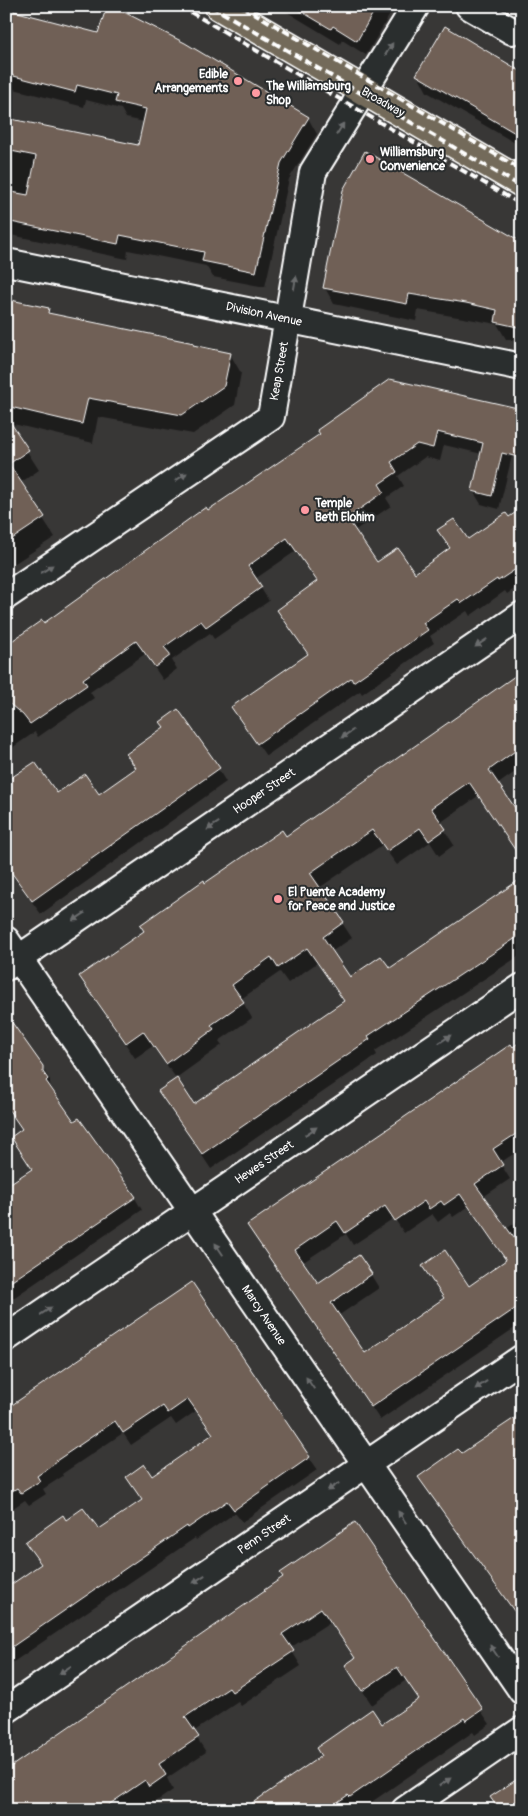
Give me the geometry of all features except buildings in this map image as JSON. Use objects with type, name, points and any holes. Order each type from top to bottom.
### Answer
[{"type":"main road","name":"Broadway","points":[[219,6],[522,183]]},
{"type":"street","name":"Keap Street","points":[[6,596],[271,417],[313,172],[416,6]]},
{"type":"street","points":[[469,6],[512,31]]},
{"type":"street","name":"Division Avenue","points":[[6,262],[522,367]]},
{"type":"street","name":"Hooper Street","points":[[10,955],[522,615]]},
{"type":"street","name":"Marcy Avenue","points":[[10,955],[193,1211],[522,1691]]},
{"type":"street","name":"Hewes Street","points":[[6,1338],[522,986]]},
{"type":"street","name":"Penn Street","points":[[6,1710],[522,1358]]},
{"type":"street","points":[[405,1810],[522,1730]]},
{"type":"railway","points":[[180,6],[522,205]]},
{"type":"railway","points":[[211,6],[522,187]]},
{"type":"railway","points":[[242,6],[522,170]]},
{"type":"place","name":"Edible Arrangements","points":[[238,81]]},
{"type":"place","name":"The Williamsburg Shop","points":[[256,93]]},
{"type":"place","name":"Williamsburg Convenience","points":[[370,159]]},
{"type":"place","name":"Temple Beth Elohim","points":[[305,510]]},
{"type":"place","name":"El Puente Academy for Peace and Justice","points":[[278,899]]}]
